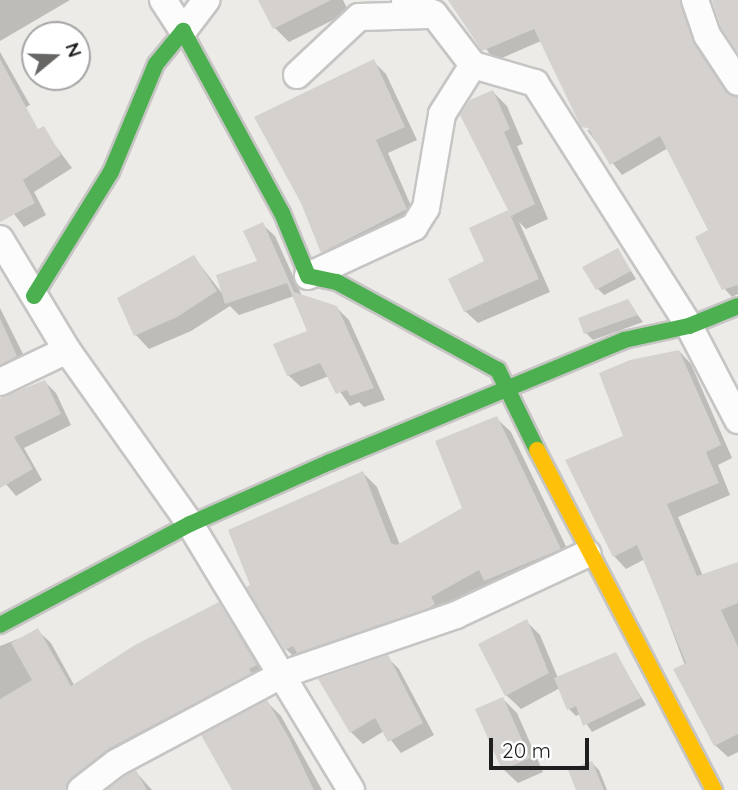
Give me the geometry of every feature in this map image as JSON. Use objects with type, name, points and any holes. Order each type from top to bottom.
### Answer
[{"type":"street","points":[[163,0],[183,31],[282,213],[308,276]]},
{"type":"street","points":[[34,296],[111,172],[156,64],[206,0]]},
{"type":"street","points":[[405,0],[434,15],[473,65],[535,83],[689,326],[738,420]]},
{"type":"street","points":[[695,0],[707,35],[738,82]]},
{"type":"street","points":[[297,75],[359,17],[434,15]]},
{"type":"street","points":[[308,276],[414,227],[426,208],[442,114],[473,65]]},
{"type":"street","points":[[0,239],[68,350],[190,524],[351,790]]},
{"type":"street","points":[[308,276],[337,282],[481,357],[498,370],[587,554],[715,790]]},
{"type":"street","points":[[0,625],[190,524],[624,340],[689,326],[738,306]]},
{"type":"street","points":[[0,382],[68,350]]},
{"type":"street","points":[[81,790],[116,763],[281,675],[456,615],[587,554]]},
{"type":"building","points":[[258,0],[331,0],[273,29]]},
{"type":"building","points":[[448,0],[680,0],[694,44],[725,91],[738,98],[738,285],[722,290],[695,237],[708,230],[660,136],[610,165],[588,128],[581,127],[534,29],[482,51]]},
{"type":"building","points":[[712,0],[738,0],[738,53],[721,28]]},
{"type":"building","points":[[0,59],[38,129],[44,126],[61,155],[23,180],[35,203],[0,222]]},
{"type":"building","points":[[374,59],[405,127],[376,140],[407,209],[321,253],[301,203],[254,117]]},
{"type":"building","points":[[493,90],[510,129],[504,132],[535,204],[511,216],[460,115],[470,100]]},
{"type":"building","points":[[508,210],[539,279],[464,312],[448,279],[484,261],[469,228]]},
{"type":"building","points":[[263,222],[294,292],[337,306],[374,388],[350,396],[347,390],[336,394],[320,363],[287,376],[273,344],[307,331],[287,283],[225,304],[216,275],[257,261],[243,231]]},
{"type":"building","points":[[618,248],[631,271],[596,290],[582,267]]},
{"type":"building","points":[[194,255],[217,291],[177,317],[134,336],[117,298]]},
{"type":"building","points":[[628,299],[638,315],[584,334],[578,318]]},
{"type":"building","points":[[0,318],[17,356],[0,365]]},
{"type":"building","points":[[679,350],[721,445],[706,452],[719,483],[667,504],[697,576],[738,562],[738,603],[721,610],[738,647],[738,734],[714,746],[673,669],[686,663],[637,545],[613,557],[565,460],[623,436],[599,373],[630,360]]},
{"type":"building","points":[[45,380],[61,414],[14,437],[33,469],[0,488],[0,398]]},
{"type":"building","points":[[497,416],[561,549],[484,581],[479,570],[431,597],[435,604],[429,608],[297,653],[293,646],[285,650],[246,587],[250,585],[228,530],[363,471],[391,543],[397,545],[462,508],[435,441]]},
{"type":"building","points":[[219,602],[257,665],[249,669],[252,673],[108,749],[71,778],[66,790],[0,790],[0,699],[32,680],[11,643],[38,628],[71,686],[135,645]]},
{"type":"building","points":[[527,619],[549,673],[505,696],[478,644]]},
{"type":"building","points":[[616,652],[641,698],[583,726],[576,706],[567,710],[554,678]]},
{"type":"building","points":[[388,655],[423,723],[388,742],[375,718],[350,733],[318,679]]},
{"type":"building","points":[[503,697],[530,758],[502,770],[475,709]]},
{"type":"building","points":[[267,700],[314,790],[232,790],[201,735]]},
{"type":"building","points":[[592,761],[604,790],[576,790],[568,770]]},
{"type":"building","points":[[136,770],[147,790],[107,790],[125,776]]},
{"type":"traffic: fast","points":[[34,296],[111,172],[156,64],[183,31],[282,213],[308,276],[337,282],[498,370],[537,450]]},
{"type":"traffic: fast","points":[[0,625],[190,524],[330,462],[624,340],[689,326],[738,306]]},
{"type":"traffic: slow","points":[[537,450],[714,790]]}]
